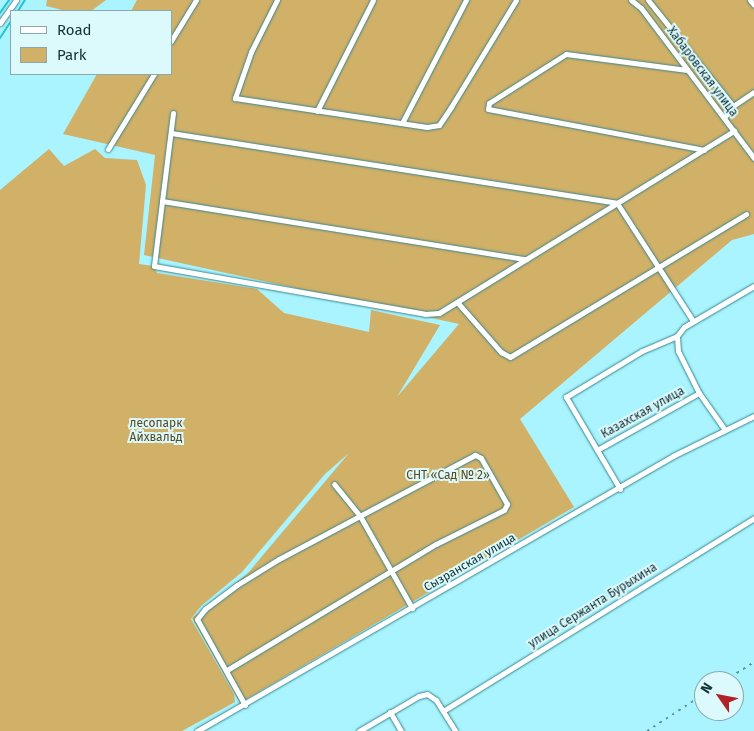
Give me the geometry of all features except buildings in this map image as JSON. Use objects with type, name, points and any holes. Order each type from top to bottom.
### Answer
[{"type":"street","points":[[0,23],[16,0]]},
{"type":"street","points":[[172,39],[196,0]]},
{"type":"street","points":[[277,0],[251,52],[235,98],[427,128],[439,124],[516,0]]},
{"type":"street","points":[[317,110],[373,0]]},
{"type":"street","points":[[402,123],[466,0]]},
{"type":"street","name":"Хабаровская улица","points":[[631,0],[642,8],[754,158]]},
{"type":"street","points":[[648,0],[733,106]]},
{"type":"street","points":[[750,0],[754,5]]},
{"type":"street","points":[[687,70],[566,54],[489,103],[488,109],[704,150]]},
{"type":"street","points":[[108,149],[153,75]]},
{"type":"street","points":[[724,118],[733,106],[754,92]]},
{"type":"street","points":[[173,113],[154,266],[425,314],[439,313],[734,132]]},
{"type":"street","points":[[171,133],[617,203],[693,321]]},
{"type":"street","points":[[162,201],[526,259]]},
{"type":"street","points":[[457,302],[501,352],[510,357],[746,214]]},
{"type":"street","points":[[620,489],[566,397],[642,351],[677,336],[684,326],[754,286]]},
{"type":"street","points":[[677,336],[678,350],[699,393],[725,430]]},
{"type":"street","name":"Казахская улица","points":[[597,450],[699,393]]},
{"type":"street","name":"Сызранская улица","points":[[197,731],[620,489],[725,430],[754,416]]},
{"type":"street","points":[[226,670],[391,572],[504,510],[506,501],[481,458],[476,455],[360,516],[255,574],[205,609],[197,619],[199,626],[245,705]]},
{"type":"street","points":[[334,484],[360,516],[412,608]]},
{"type":"street","name":"улица Сержанта Бурыхина","points":[[443,711],[754,518]]},
{"type":"street","points":[[358,731],[419,696],[427,694],[436,700],[455,731]]},
{"type":"street","points":[[390,712],[401,731]]},
{"type":"green space","points":[[47,0],[106,0],[92,10],[62,10],[46,6]]},
{"type":"green space","points":[[137,0],[754,0],[754,234],[732,240],[520,419],[574,507],[240,703],[192,618],[248,573],[349,453],[325,474],[242,572],[201,606],[191,619],[234,694],[235,702],[182,731],[0,731],[0,190],[49,149],[64,166],[95,149],[105,158],[137,160],[146,185],[139,264],[154,266],[157,273],[257,289],[284,313],[369,332],[371,310],[440,325],[397,397],[459,324],[144,255],[155,155],[63,134],[96,75],[172,75],[172,10],[132,10]]},
{"type":"waterway","points":[[0,13],[9,0]]},
{"type":"waterway","points":[[19,10],[25,0]]},
{"type":"waterway","points":[[0,38],[10,23]]},
{"type":"railway","points":[[740,671],[754,662]]},
{"type":"railway","points":[[647,731],[694,700]]},
{"type":"park label","name":"лесопарк Айхвальд","points":[[156,431]]},
{"type":"park label","name":"СНТ «Сад № 2»","points":[[448,476]]}]
